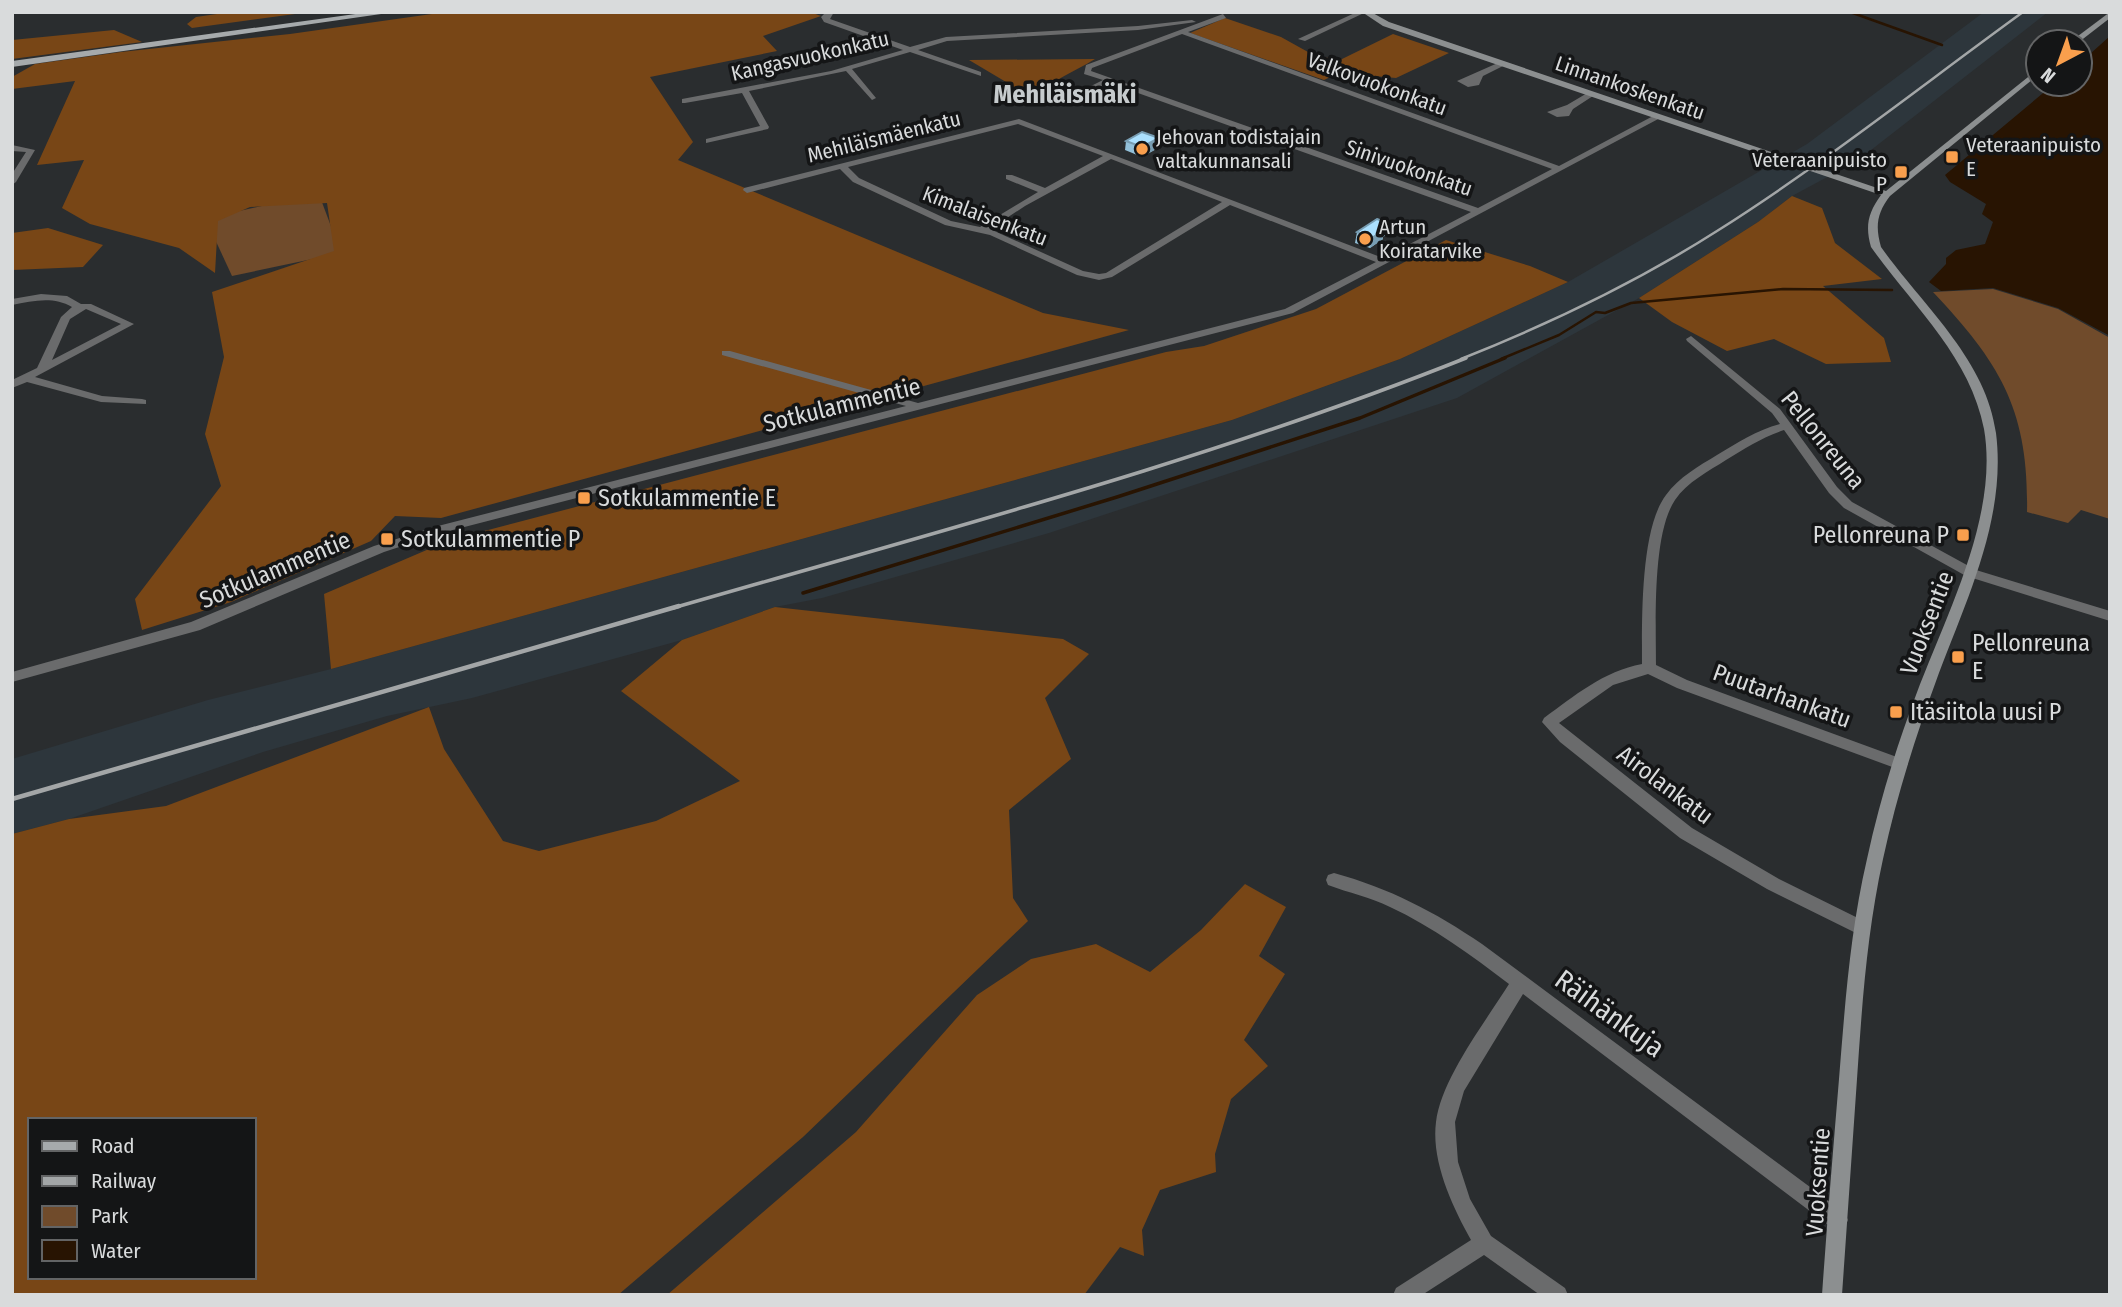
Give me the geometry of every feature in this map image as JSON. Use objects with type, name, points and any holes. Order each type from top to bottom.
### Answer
[{"type":"main road","points":[[12,64],[391,12]]},
{"type":"street","points":[[831,12],[825,17],[828,20],[912,48],[978,74]]},
{"type":"street","name":"Kangasvuokonkatu","points":[[685,101],[848,69],[956,37],[1161,27],[1234,12]]},
{"type":"street","points":[[1302,39],[1364,12]]},
{"type":"street","name":"Linnankoskenkatu","points":[[1364,12],[1386,24],[1886,194]]},
{"type":"street","points":[[2091,28],[2110,13]]},
{"type":"street","points":[[1182,32],[1223,16]]},
{"type":"street","name":"Sinivuokonkatu","points":[[1182,32],[1087,69],[1090,74],[1478,211]]},
{"type":"street","name":"Valkovuokonkatu","points":[[1182,32],[1560,169]]},
{"type":"street","points":[[1480,75],[1503,64]]},
{"type":"street","points":[[848,69],[872,98]]},
{"type":"street","points":[[1083,92],[1108,80]]},
{"type":"street","name":"Vuoksentie","points":[[1832,1295],[1855,984],[1862,928],[1900,764],[1970,573],[1990,491],[1993,462],[1981,399],[1965,367],[1877,247],[1870,230],[1871,221],[1886,194],[2024,82]]},
{"type":"street","points":[[709,141],[765,127],[745,91]]},
{"type":"street","points":[[1570,107],[1592,94]]},
{"type":"street","name":"Sotkulammentie","points":[[12,677],[195,626],[379,549],[442,529],[1276,315],[1304,304],[1658,117]]},
{"type":"street","name":"Mehiläismäenkatu","points":[[747,190],[1019,121],[1383,261]]},
{"type":"street","points":[[12,148],[31,150],[12,182]]},
{"type":"street","points":[[984,229],[996,219],[1110,156]]},
{"type":"street","name":"Kimalaisenkatu","points":[[842,166],[856,180],[948,223],[984,229],[1080,273],[1100,277],[1110,275],[1229,202]]},
{"type":"street","points":[[1009,177],[1045,191]]},
{"type":"street","points":[[12,302],[54,296],[79,307]]},
{"type":"street","points":[[12,385],[129,324],[87,306],[79,307],[66,317],[42,369]]},
{"type":"street","name":"Pellonreuna","points":[[1691,339],[1758,394],[1787,426],[1833,490],[1848,505],[1970,573],[2110,616]]},
{"type":"street","points":[[726,353],[898,398],[919,407]]},
{"type":"street","points":[[26,378],[101,399],[142,402]]},
{"type":"street","points":[[1649,668],[1654,556],[1665,505],[1686,482],[1752,438],[1787,426]]},
{"type":"street","name":"Puutarhankatu","points":[[1649,668],[1682,684],[1900,764]]},
{"type":"street","name":"Airolankatu","points":[[1649,668],[1629,670],[1608,681],[1549,722],[1565,738],[1686,833],[1773,884],[1862,928]]},
{"type":"street","name":"Räihänkuja","points":[[1335,880],[1384,893],[1436,920],[1642,1070],[1838,1220]]},
{"type":"street","points":[[1520,982],[1456,1087],[1446,1122],[1448,1162],[1462,1204],[1484,1243],[1558,1295]]},
{"type":"street","points":[[1403,1295],[1484,1243]]},
{"type":"shaded area","points":[[231,12],[310,12],[192,28],[187,24],[196,17]]},
{"type":"shaded area","points":[[446,12],[810,12],[821,16],[763,36],[777,51],[650,77],[693,142],[678,160],[1043,313],[1129,330],[441,518],[395,516],[371,541],[231,602],[142,630],[135,599],[221,486],[205,434],[224,357],[212,292],[334,251],[327,203],[250,207],[218,221],[215,273],[179,248],[90,224],[62,208],[84,160],[37,165],[75,81],[12,89],[12,77],[35,64],[290,34]]},
{"type":"shaded area","points":[[1984,12],[2048,12],[2024,28],[2024,31],[1857,161],[1792,196],[1758,222],[1639,298],[1457,398],[1049,533],[822,598],[775,607],[682,640],[472,698],[387,716],[263,752],[69,819],[12,834],[12,759],[208,700],[331,669],[1232,420],[1400,359],[1568,282],[1807,144]]},
{"type":"shaded area","points":[[1225,18],[1281,37],[1317,57],[1342,59],[1393,34],[1449,53],[1396,78],[1339,73],[1324,80],[1190,33]]},
{"type":"shaded area","points":[[114,30],[142,42],[12,59],[12,40]]},
{"type":"shaded area","points":[[1095,59],[1034,97],[1010,95],[1006,82],[969,60]]},
{"type":"shaded area","points":[[1792,196],[1822,208],[1835,243],[1882,279],[1823,286],[1884,338],[1891,362],[1826,364],[1774,339],[1727,351],[1672,322],[1639,298],[1758,222]]},
{"type":"shaded area","points":[[48,228],[103,245],[83,267],[12,270],[12,233]]},
{"type":"shaded area","points":[[1446,240],[1530,266],[1568,282],[1400,359],[1232,420],[331,669],[324,594],[450,540],[1166,352],[1204,346],[1316,309]]},
{"type":"shaded area","points":[[775,607],[1063,639],[1089,654],[1045,698],[1071,759],[1009,810],[1013,898],[1028,921],[803,1137],[618,1295],[12,1295],[12,834],[69,819],[166,806],[429,707],[444,749],[503,841],[539,851],[656,821],[740,781],[621,691],[682,640]]},
{"type":"shaded area","points":[[1245,884],[1286,907],[1259,956],[1285,974],[1244,1040],[1268,1066],[1231,1099],[1215,1154],[1216,1172],[1160,1190],[1142,1230],[1144,1256],[1120,1247],[1084,1295],[667,1295],[856,1132],[977,995],[1031,959],[1096,944],[1150,972],[1201,930]]},
{"type":"green space","points":[[315,194],[320,197],[341,253],[232,276],[207,222],[217,216]]},
{"type":"green space","points":[[1993,289],[2058,309],[2110,338],[2110,519],[2081,510],[2068,523],[2027,512],[2023,445],[2006,391],[1977,343],[1933,292]]},
{"type":"water","points":[[2110,36],[2110,336],[2058,308],[1993,288],[1941,291],[1929,282],[1946,264],[1946,258],[1956,250],[1985,244],[1993,222],[1982,214],[1986,204],[1950,182],[1945,175],[2037,98],[2094,98],[2094,50]]},
{"type":"building","points":[[1142,132],[1159,138],[1142,147],[1126,141]]},
{"type":"building","points":[[1377,219],[1390,224],[1372,238],[1357,232]]},
{"type":"waterway","points":[[1850,12],[1942,45]]},
{"type":"waterway","points":[[1501,359],[1559,335],[1596,312],[1605,313],[1631,303],[1783,289],[1892,290]]},
{"type":"waterway","points":[[803,593],[1117,497],[1360,418],[1505,358]]},
{"type":"railway","points":[[1461,359],[1592,301],[1656,268],[1717,231],[1834,152],[2023,12]]},
{"type":"railway","points":[[673,608],[1172,462],[1271,430],[1466,358]]},
{"type":"railway","points":[[12,799],[679,606]]},
{"type":"place","name":"Jehovan todistajain valtakunnansali","points":[[1142,149]]},
{"type":"place","name":"Veteraanipuisto E","points":[[1952,157]]},
{"type":"place","name":"Veteraanipuisto P","points":[[1901,172]]},
{"type":"place","name":"Artun Koiratarvike","points":[[1365,239]]},
{"type":"place","name":"Sotkulammentie E","points":[[584,498]]},
{"type":"place","name":"Pellonreuna P","points":[[1963,535]]},
{"type":"place","name":"Sotkulammentie P","points":[[387,539]]},
{"type":"place","name":"Pellonreuna E","points":[[1958,657]]},
{"type":"place","name":"Itäsiitola uusi P","points":[[1896,712]]},
{"type":"district","name":"Mehiläismäki","points":[[1065,94]]}]
